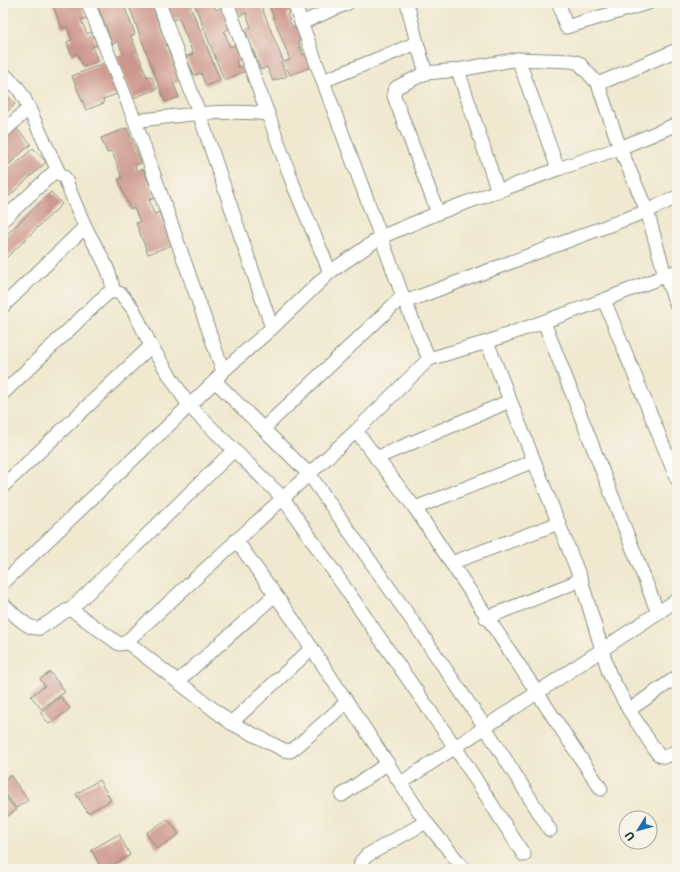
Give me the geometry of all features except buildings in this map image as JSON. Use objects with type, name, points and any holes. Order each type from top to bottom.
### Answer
[{"type":"street","points":[[88,3],[135,121],[217,379],[308,475],[416,626],[550,830]]},
{"type":"street","points":[[160,3],[199,112],[272,328]]},
{"type":"street","points":[[226,3],[293,184],[330,272]]},
{"type":"street","points":[[294,3],[404,299],[429,359]]},
{"type":"street","points":[[301,23],[348,3]]},
{"type":"street","points":[[406,3],[426,73]]},
{"type":"street","points":[[559,3],[566,26],[648,3]]},
{"type":"street","points":[[323,81],[417,43]]},
{"type":"street","points":[[598,84],[677,50]]},
{"type":"street","points":[[438,213],[394,96],[394,91],[397,87],[426,73],[458,70],[518,59],[578,62],[598,84],[620,148],[671,273],[677,306]]},
{"type":"street","points":[[518,59],[558,169]]},
{"type":"street","points":[[458,70],[498,192]]},
{"type":"street","points":[[3,74],[18,88],[29,108],[58,173],[65,178],[85,227],[107,267],[113,291]]},
{"type":"street","points":[[3,132],[29,108]]},
{"type":"street","points":[[135,121],[199,112],[246,112],[268,114]]},
{"type":"street","points":[[3,583],[330,272],[381,237],[438,213],[620,148],[677,124]]},
{"type":"street","points":[[3,220],[53,173],[58,173]]},
{"type":"street","points":[[264,428],[404,299],[647,211],[677,198]]},
{"type":"street","points":[[3,306],[85,227]]},
{"type":"street","points":[[70,610],[75,611],[119,644],[127,642],[308,475],[429,359],[487,342],[544,322],[671,273]]},
{"type":"street","points":[[3,393],[98,301],[113,291],[121,294],[133,310],[151,346],[191,405],[234,450],[284,497],[457,746],[524,855]]},
{"type":"street","points":[[604,300],[677,479]]},
{"type":"street","points":[[544,322],[658,613]]},
{"type":"street","points":[[487,342],[581,580],[609,673],[628,710],[660,755],[669,756],[677,750]]},
{"type":"street","points":[[3,486],[151,346]]},
{"type":"street","points":[[376,458],[510,401]]},
{"type":"street","points":[[356,430],[415,508],[486,618],[538,693],[601,789]]},
{"type":"street","points":[[3,604],[30,627],[36,629],[70,610],[234,450]]},
{"type":"street","points":[[415,508],[534,461]]},
{"type":"street","points":[[451,563],[559,523]]},
{"type":"street","points":[[236,540],[312,648],[426,822],[464,869]]},
{"type":"street","points":[[486,618],[581,580]]},
{"type":"street","points":[[178,681],[275,595]]},
{"type":"street","points":[[401,783],[677,600]]},
{"type":"street","points":[[127,642],[232,722],[284,750],[290,751],[295,748],[347,702]]},
{"type":"street","points":[[232,722],[312,648]]},
{"type":"street","points":[[628,710],[677,677]]},
{"type":"street","points":[[342,795],[388,764]]},
{"type":"street","points":[[360,869],[361,862],[366,856],[426,822]]}]
